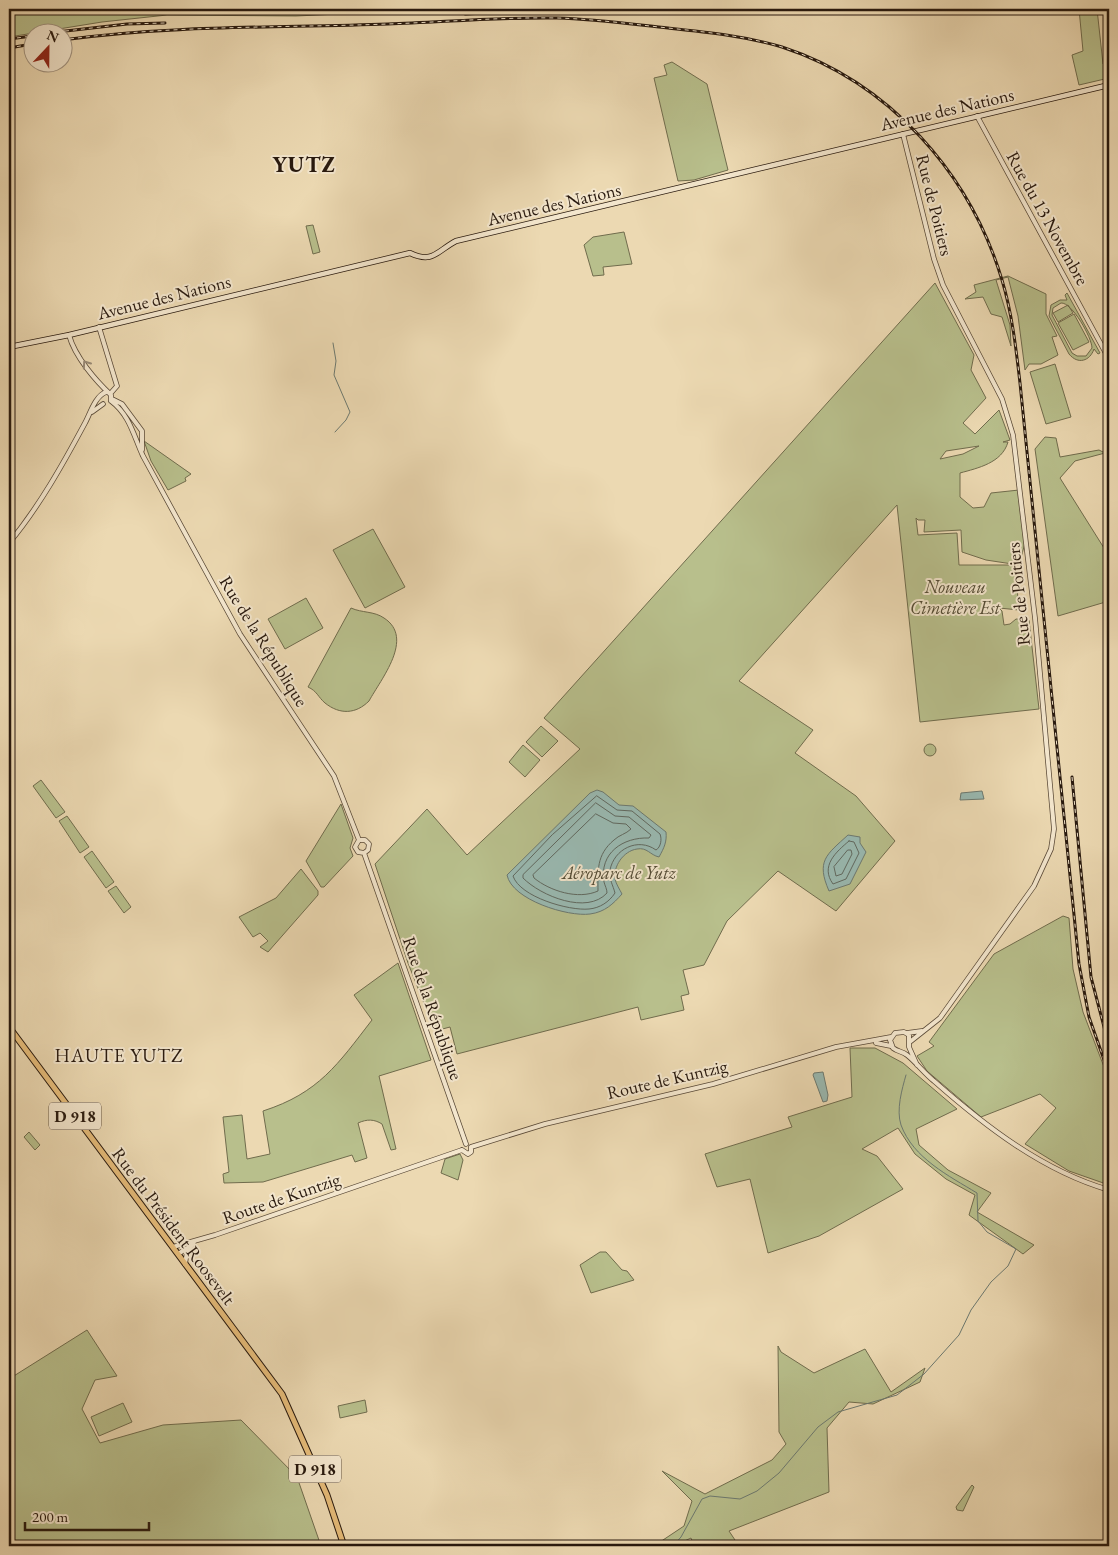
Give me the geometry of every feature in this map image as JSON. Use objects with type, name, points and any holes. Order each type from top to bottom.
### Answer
[{"type":"main road","name":"Avenue des Nations","points":[[9,347],[69,335],[410,253],[421,258],[434,256],[456,241],[1109,85]]},
{"type":"main road","name":"Rue du Président Roosevelt","points":[[9,1027],[282,1394],[327,1495],[344,1546]]},
{"type":"street","name":"Rue du 13 Novembre","points":[[977,116],[1109,359]]},
{"type":"street","name":"Rue de Poitiers","points":[[903,134],[934,259],[943,285],[1002,399],[1013,434],[1035,618],[1054,829],[1051,849],[1034,886],[940,1018],[910,1041]]},
{"type":"street","points":[[90,414],[110,397],[117,386],[99,327]]},
{"type":"street","points":[[69,335],[72,345],[110,397]]},
{"type":"street","points":[[100,397],[110,397]]},
{"type":"street","points":[[100,397],[103,404]]},
{"type":"street","points":[[9,543],[45,491],[100,397]]},
{"type":"street","name":"Rue de la République","points":[[110,397],[120,408],[136,435],[143,456],[240,634],[334,776],[359,840]]},
{"type":"street","name":"Rue de la République","points":[[110,397],[127,409],[142,431],[143,456]]},
{"type":"street","points":[[136,435],[141,436]]},
{"type":"street","points":[[359,840],[365,840],[368,844],[368,850],[364,853],[358,852],[355,847],[359,840]]},
{"type":"street","name":"Rue de la République","points":[[364,853],[466,1144]]},
{"type":"street","points":[[924,1031],[898,1032],[891,1037],[891,1046],[902,1052],[980,1120],[1003,1136],[1074,1177],[1109,1190]]},
{"type":"street","points":[[906,1033],[910,1041],[909,1047],[917,1065]]},
{"type":"street","name":"Route de Kuntzig","points":[[173,1247],[194,1242],[462,1150],[468,1154],[471,1152],[471,1147],[545,1124],[713,1084],[836,1047],[891,1037]]},
{"type":"street","name":"Route de Kuntzig","points":[[871,1042],[891,1046]]},
{"type":"street","points":[[902,1052],[909,1047]]},
{"type":"street","points":[[462,1150],[466,1144],[471,1147]]},
{"type":"street","points":[[178,1254],[190,1247],[194,1242]]},
{"type":"street","points":[[186,1264],[190,1247]]},
{"type":"green space","points":[[9,9],[444,9],[296,16],[167,15],[72,27],[72,22],[22,22],[22,35],[9,37]]},
{"type":"green space","points":[[1079,9],[1097,9],[1103,64],[1109,64],[1109,78],[1079,85],[1072,55],[1083,51]]},
{"type":"green space","points":[[672,62],[707,84],[728,170],[694,180],[678,181],[654,78],[667,75],[664,65]]},
{"type":"green space","points":[[313,225],[320,252],[313,254],[306,226]]},
{"type":"green space","points":[[624,232],[632,264],[603,267],[604,275],[593,276],[584,245],[593,237]]},
{"type":"green space","points":[[1008,276],[1046,294],[1046,314],[1057,336],[1052,337],[1058,355],[1041,364],[1029,364],[1025,370],[1018,316],[1008,277],[996,280],[1010,325],[1011,346],[1002,317],[991,314],[983,297],[965,299],[976,292],[974,285]]},
{"type":"green space","name":"Aéroparc de Yutz","points":[[935,283],[974,355],[971,370],[986,398],[963,423],[975,434],[999,410],[1010,440],[1003,442],[1008,442],[1005,449],[995,460],[982,467],[960,473],[960,497],[973,508],[984,507],[991,493],[1019,490],[1025,543],[1019,565],[986,560],[962,552],[961,530],[924,532],[925,520],[918,520],[916,518],[918,535],[957,533],[959,565],[1015,565],[1019,610],[999,608],[1002,611],[1004,625],[1010,624],[1016,619],[1029,620],[1039,709],[920,722],[897,505],[739,681],[813,730],[795,753],[856,796],[895,841],[836,911],[778,871],[727,921],[704,965],[683,970],[689,994],[681,996],[684,1010],[641,1020],[638,1007],[457,1054],[450,1027],[435,1031],[408,963],[375,864],[427,809],[467,855],[580,749],[544,718]],"holes":[[[979,446],[963,454],[940,459],[946,451]]]},
{"type":"green space","points":[[1067,293],[1100,353],[1098,354],[1094,349],[1087,359],[1083,360],[1076,360],[1069,354],[1049,316],[1051,305],[1060,300],[1067,300],[1065,295]],"holes":[[[1061,303],[1065,304],[1076,314],[1089,337],[1092,348],[1086,356],[1077,356],[1072,353],[1052,315],[1053,308]]]},
{"type":"green space","points":[[1068,305],[1073,313],[1058,322],[1053,313]]},
{"type":"green space","points":[[1074,314],[1089,342],[1073,350],[1058,323]]},
{"type":"green space","points":[[1055,364],[1071,417],[1046,424],[1030,372]]},
{"type":"green space","points":[[1045,437],[1056,438],[1060,457],[1099,450],[1105,453],[1075,461],[1060,478],[1109,556],[1109,601],[1058,616],[1035,449]]},
{"type":"green space","points":[[144,441],[191,474],[185,478],[186,481],[168,490],[151,461]]},
{"type":"green space","points":[[373,529],[405,587],[365,608],[333,550]]},
{"type":"green space","points":[[306,598],[323,628],[285,649],[268,619]]},
{"type":"green space","points":[[351,608],[376,614],[384,618],[393,626],[396,636],[396,647],[393,659],[369,701],[353,711],[342,711],[336,710],[325,703],[308,687]]},
{"type":"green space","points":[[541,726],[558,741],[542,757],[526,742]]},
{"type":"green space","points":[[928,744],[932,744],[936,750],[932,756],[928,756],[924,752],[924,748]]},
{"type":"green space","points":[[523,745],[540,760],[525,777],[509,762]]},
{"type":"green space","points":[[41,780],[65,812],[56,818],[33,786]]},
{"type":"green space","points":[[341,804],[353,838],[350,848],[353,856],[324,887],[321,887],[306,861]]},
{"type":"green space","points":[[67,816],[89,847],[80,853],[59,821]]},
{"type":"green space","points":[[92,851],[114,882],[106,888],[84,857]]},
{"type":"green space","points":[[301,869],[318,891],[318,895],[268,952],[260,947],[268,941],[260,933],[253,937],[239,917],[276,898]]},
{"type":"green space","points":[[116,886],[131,907],[124,913],[108,891]]},
{"type":"green space","points":[[1063,916],[1069,918],[1073,969],[1083,1012],[1109,1080],[1109,1185],[1069,1171],[1025,1144],[1056,1108],[1040,1094],[981,1117],[927,1071],[917,1056],[934,1046],[929,1042],[994,954]]},
{"type":"green space","points":[[398,963],[431,1060],[379,1076],[396,1149],[391,1150],[382,1124],[373,1120],[364,1121],[358,1123],[367,1158],[355,1162],[352,1155],[263,1182],[224,1183],[223,1174],[229,1172],[223,1117],[242,1115],[247,1159],[270,1154],[263,1111],[282,1104],[313,1086],[337,1063],[372,1020],[354,995]]},
{"type":"green space","points":[[850,1048],[875,1048],[903,1063],[957,1109],[916,1129],[919,1145],[948,1170],[991,1193],[977,1212],[1034,1245],[1023,1254],[969,1215],[975,1195],[946,1179],[915,1154],[898,1128],[862,1149],[877,1156],[903,1189],[819,1236],[768,1253],[750,1179],[717,1187],[705,1154],[792,1127],[788,1117],[852,1097]]},
{"type":"green space","points":[[29,1132],[40,1145],[35,1150],[24,1137]]},
{"type":"green space","points":[[460,1154],[463,1160],[458,1180],[441,1173],[445,1159]]},
{"type":"green space","points":[[600,1252],[606,1252],[634,1280],[591,1293],[580,1265]]},
{"type":"green space","points":[[87,1330],[117,1376],[95,1380],[82,1409],[100,1443],[163,1425],[241,1420],[297,1477],[321,1546],[9,1546],[9,1379]]},
{"type":"green space","points":[[778,1346],[781,1352],[814,1373],[865,1349],[891,1392],[925,1368],[920,1382],[873,1404],[849,1402],[827,1428],[829,1492],[729,1531],[739,1546],[694,1546],[691,1538],[674,1546],[654,1546],[684,1526],[692,1501],[662,1471],[705,1494],[772,1460],[786,1444],[779,1432]]},
{"type":"green space","points":[[365,1400],[367,1412],[340,1418],[338,1406]]},
{"type":"green space","points":[[123,1403],[132,1422],[99,1436],[91,1417]]},
{"type":"green space","points":[[972,1485],[974,1487],[963,1511],[957,1510],[956,1507]]},
{"type":"water","points":[[597,790],[603,792],[619,805],[633,806],[666,832],[665,845],[659,857],[640,849],[632,850],[623,856],[617,865],[615,874],[622,894],[608,907],[595,913],[580,914],[555,910],[519,892],[511,884],[507,875],[590,793]]},
{"type":"water","points":[[982,791],[984,799],[960,800],[961,793]]},
{"type":"water","points":[[848,835],[860,837],[860,843],[866,852],[850,884],[829,891],[823,872],[825,859]]},
{"type":"water","points":[[823,1072],[828,1095],[827,1101],[823,1102],[813,1075],[814,1073]]},
{"type":"waterway","points":[[333,343],[336,361],[334,375],[350,412],[346,420],[335,432]]},
{"type":"waterway","points":[[673,1546],[681,1537],[702,1499],[710,1496],[740,1499],[757,1491],[779,1473],[818,1427],[838,1412],[897,1395],[924,1374],[959,1335],[971,1310],[991,1282],[1008,1266],[1016,1249],[987,1232],[978,1221],[977,1193],[933,1165],[923,1157],[907,1137],[901,1125],[899,1113],[906,1075]]},
{"type":"railway","points":[[465,14],[568,9]]},
{"type":"railway","points":[[560,12],[640,9]]},
{"type":"railway","points":[[72,39],[184,29],[536,18],[599,21],[697,31],[768,43],[821,63],[857,83],[890,108],[920,136],[947,168],[969,203],[988,241],[1002,280],[1008,305],[1020,383],[1079,964],[1089,1017],[1109,1074]]},
{"type":"railway","points":[[72,30],[127,24],[165,23]]},
{"type":"railway","points":[[9,39],[22,37]]},
{"type":"railway","points":[[9,48],[22,46]]},
{"type":"railway","points":[[1072,777],[1091,977],[1109,1046]]},
{"type":"railway","points":[[1109,963],[1109,996]]},
{"type":"district","name":"YUTZ","points":[[304,164]]},
{"type":"district","name":"HAUTE YUTZ","points":[[119,1055]]},
{"type":"park label","name":"Nouveau Cimetière Est","points":[[955,596]]}]
